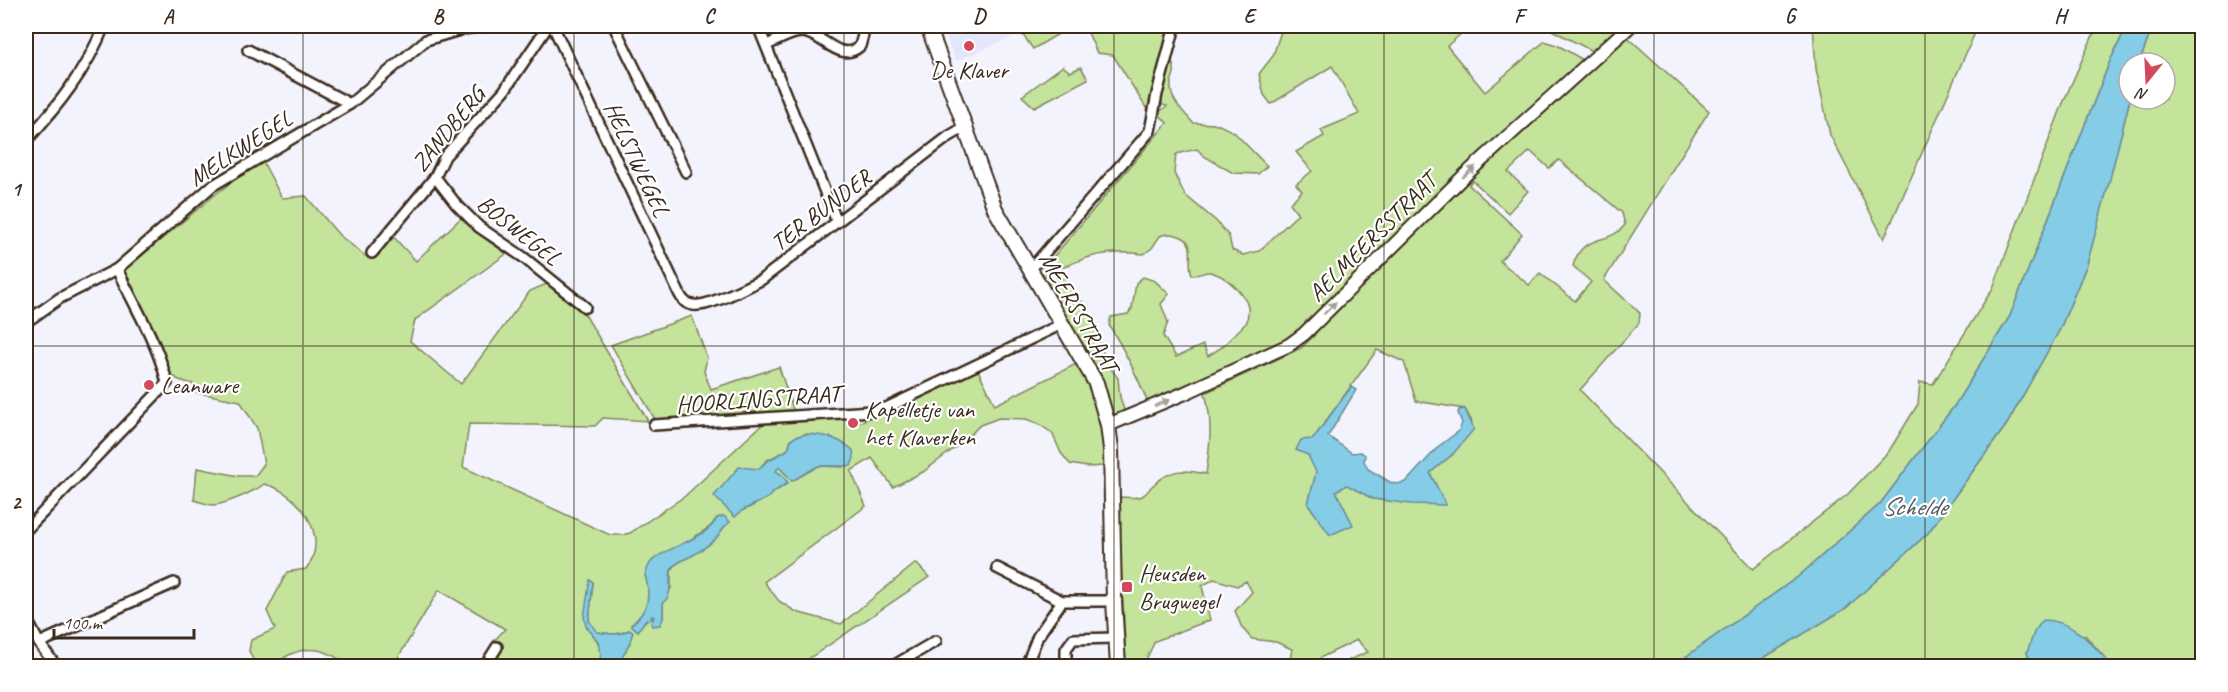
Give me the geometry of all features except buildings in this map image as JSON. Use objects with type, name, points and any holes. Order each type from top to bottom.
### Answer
[{"type":"main road","name":"MEERSSTRAAT","points":[[928,26],[995,209],[1096,383],[1108,425],[1110,449],[1118,666]]},
{"type":"street","points":[[26,141],[76,81],[104,26]]},
{"type":"street","name":"MELKWEGEL","points":[[26,322],[60,298],[117,269],[212,186],[316,122],[350,104],[426,40],[463,29],[485,26]]},
{"type":"street","name":"ZANDBERG","points":[[372,253],[435,177],[445,156],[504,91],[548,26]]},
{"type":"street","name":"HELSTWEGEL","points":[[553,26],[679,293],[684,301],[691,305]]},
{"type":"street","points":[[614,26],[686,172]]},
{"type":"street","points":[[758,26],[837,222]]},
{"type":"street","points":[[767,45],[796,32],[804,32],[837,50],[850,52],[860,46],[863,35],[861,26]]},
{"type":"street","points":[[1029,271],[1150,131],[1156,94],[1175,26]]},
{"type":"street","name":"AELMEERSSTRAAT","points":[[1108,425],[1185,393],[1289,345],[1463,177],[1630,26]]},
{"type":"street","points":[[248,50],[350,104]]},
{"type":"street","name":"TER BUNDER","points":[[691,305],[726,297],[761,280],[948,137],[965,127]]},
{"type":"street","name":"BOSWEGEL","points":[[435,177],[478,227],[524,257],[585,307]]},
{"type":"street","points":[[26,530],[166,383],[164,371],[152,342],[117,269]]},
{"type":"street","name":"HOORLINGSTRAAT","points":[[654,425],[872,411],[885,408],[1062,324]]},
{"type":"street","points":[[997,568],[1062,601],[1114,601]]},
{"type":"street","points":[[39,643],[174,583]]},
{"type":"street","points":[[1026,666],[1038,636],[1062,601]]},
{"type":"street","points":[[26,621],[56,666]]},
{"type":"street","points":[[1066,666],[1066,649],[1073,639],[1116,638]]},
{"type":"street","points":[[892,666],[936,641]]},
{"type":"street","points":[[485,666],[497,647]]},
{"type":"shaded area","name":"De Klaver","points":[[942,26],[1037,26],[956,61]]},
{"type":"green space","points":[[1037,26],[1072,26],[1033,49],[1021,32]]},
{"type":"green space","points":[[1085,26],[1172,26],[1165,68],[1170,63],[1173,64],[1171,89],[1177,105],[1193,123],[1217,124],[1234,132],[1267,166],[1258,174],[1233,173],[1204,156],[1197,149],[1176,154],[1174,173],[1185,195],[1216,221],[1229,236],[1232,250],[1243,255],[1259,251],[1298,214],[1290,203],[1302,191],[1296,184],[1312,171],[1296,152],[1324,136],[1321,130],[1359,114],[1332,66],[1271,104],[1264,95],[1259,74],[1273,56],[1282,28],[1279,26],[1470,26],[1447,46],[1485,92],[1545,41],[1585,61],[1594,52],[1544,26],[1624,26],[1620,30],[1709,111],[1604,280],[1640,313],[1639,323],[1580,390],[1753,569],[1848,494],[1889,451],[1918,404],[1920,382],[1933,384],[1993,288],[2063,103],[2097,26],[2127,26],[2110,61],[2010,316],[1955,405],[1880,504],[1799,576],[1673,666],[1354,666],[1349,660],[1368,652],[1357,640],[1322,657],[1311,666],[1292,666],[1289,665],[1292,649],[1276,642],[1252,639],[1242,628],[1235,611],[1252,592],[1246,581],[1237,586],[1214,579],[1202,586],[1210,620],[1155,641],[1143,666],[1126,666],[1118,497],[1142,496],[1159,480],[1178,471],[1206,474],[1210,424],[1205,393],[1301,348],[1315,335],[1307,325],[1274,349],[1185,385],[1148,403],[1109,325],[1111,317],[1128,314],[1132,308],[1136,283],[1143,277],[1155,281],[1169,294],[1161,304],[1168,322],[1163,336],[1176,357],[1203,345],[1208,356],[1222,347],[1247,322],[1248,307],[1239,291],[1216,274],[1208,272],[1192,275],[1190,247],[1185,239],[1172,234],[1160,236],[1152,248],[1144,254],[1103,254],[1080,260],[1043,277],[1043,269],[1167,123],[1158,113],[1167,106],[1153,95],[1148,111],[1113,55],[1097,53]],"holes":[[[1530,151],[1549,168],[1559,160],[1622,213],[1625,225],[1619,231],[1589,244],[1577,255],[1573,266],[1591,282],[1575,301],[1540,273],[1529,285],[1500,261],[1522,234],[1469,185],[1472,180],[1508,213],[1528,191],[1508,172]],[[1377,350],[1404,362],[1416,401],[1465,409],[1472,422],[1453,454],[1430,473],[1445,504],[1373,499],[1347,484],[1308,504],[1317,472],[1308,455],[1313,439]]]},
{"type":"green space","points":[[1813,26],[1978,26],[1884,239],[1830,135],[1816,69]]},
{"type":"green space","points":[[2153,26],[2202,26],[2202,666],[2112,666],[2085,635],[2027,652],[2033,666],[1750,666],[1845,609],[1928,533],[2007,424],[2060,329],[2087,264],[2127,111],[2177,111],[2177,51],[2144,51]]},
{"type":"green space","points":[[1063,66],[1070,72],[1081,67],[1088,79],[1034,107],[1022,96]]},
{"type":"green space","points":[[262,160],[282,198],[306,196],[339,235],[368,258],[386,229],[416,261],[463,216],[509,252],[415,320],[410,341],[461,384],[530,291],[551,282],[570,297],[586,316],[648,421],[603,418],[595,426],[469,424],[463,467],[610,535],[630,533],[685,496],[765,422],[854,418],[848,424],[852,427],[870,417],[910,402],[977,368],[995,405],[1078,363],[1096,405],[1105,466],[1087,467],[1070,464],[1061,453],[1052,433],[1037,423],[1026,419],[999,418],[980,425],[964,441],[923,472],[893,487],[872,458],[851,471],[866,506],[764,582],[779,601],[796,612],[841,624],[916,563],[929,577],[798,666],[613,666],[630,643],[629,630],[617,634],[597,632],[589,621],[593,582],[590,581],[586,626],[599,644],[601,660],[599,666],[486,666],[482,662],[493,642],[505,629],[439,590],[393,666],[348,666],[328,653],[307,650],[291,654],[271,665],[256,666],[249,651],[251,640],[275,629],[267,611],[287,572],[306,569],[313,557],[315,544],[313,531],[300,506],[289,496],[264,484],[240,497],[219,504],[194,500],[197,468],[239,476],[255,476],[264,464],[257,428],[240,401],[193,392],[193,384],[171,375],[122,272],[217,193]],"holes":[[[805,434],[842,467],[818,466],[792,481],[779,466],[775,471],[782,475],[788,483],[743,510],[755,478],[765,462],[789,448],[790,441],[795,437]],[[717,518],[708,544],[676,564],[671,571],[671,588],[663,603],[663,618],[648,619],[638,631],[631,625],[641,616],[648,601],[650,586],[679,547],[710,527]]]},
{"type":"green space","points":[[1065,278],[1091,314],[1106,362],[1118,378],[1125,413],[1114,418],[1099,377],[1046,284]]},
{"type":"green space","points":[[692,316],[707,358],[704,372],[711,389],[779,367],[794,412],[656,421],[611,345]]},
{"type":"water","name":"Schelde","points":[[2127,26],[2153,26],[2144,51],[2117,51],[2117,111],[2127,111],[2087,264],[2060,329],[2007,424],[1928,533],[1845,609],[1750,666],[1673,666],[1799,576],[1880,504],[1955,405],[2010,316],[2110,61]]},
{"type":"water","points":[[1351,387],[1356,390],[1328,436],[1352,453],[1361,452],[1365,455],[1364,461],[1368,469],[1396,484],[1406,482],[1439,446],[1459,431],[1462,423],[1458,413],[1459,410],[1465,409],[1474,429],[1453,454],[1430,473],[1446,505],[1411,504],[1373,499],[1347,485],[1336,491],[1353,525],[1330,535],[1308,504],[1316,472],[1308,455],[1296,450],[1301,440],[1313,439]]},
{"type":"water","points":[[805,434],[830,437],[853,450],[854,458],[851,466],[818,466],[792,481],[779,467],[776,471],[788,483],[768,498],[743,510],[735,517],[714,496],[739,467],[759,469],[789,448],[790,441],[795,437]]},
{"type":"water","points":[[724,516],[730,522],[716,539],[678,563],[671,571],[670,592],[663,603],[663,618],[660,625],[652,626],[654,617],[652,616],[650,620],[646,619],[638,631],[631,625],[642,614],[647,602],[648,590],[645,575],[650,563],[665,552],[695,538],[712,526],[717,518]]},
{"type":"water","points":[[590,580],[593,582],[589,621],[597,632],[617,634],[629,630],[633,632],[626,651],[613,666],[599,666],[601,653],[599,643],[586,626],[584,617]]},
{"type":"water","points":[[2043,620],[2064,624],[2082,635],[2112,666],[2033,666],[2027,653],[2034,632]]},
{"type":"place","name":"De Klaver","points":[[969,46]]},
{"type":"place","name":"Leanware","points":[[149,385]]},
{"type":"place","name":"Kapelletje van het Klaverken","points":[[853,423]]},
{"type":"place","name":"Heusden Brugwegel","points":[[1127,587]]}]
